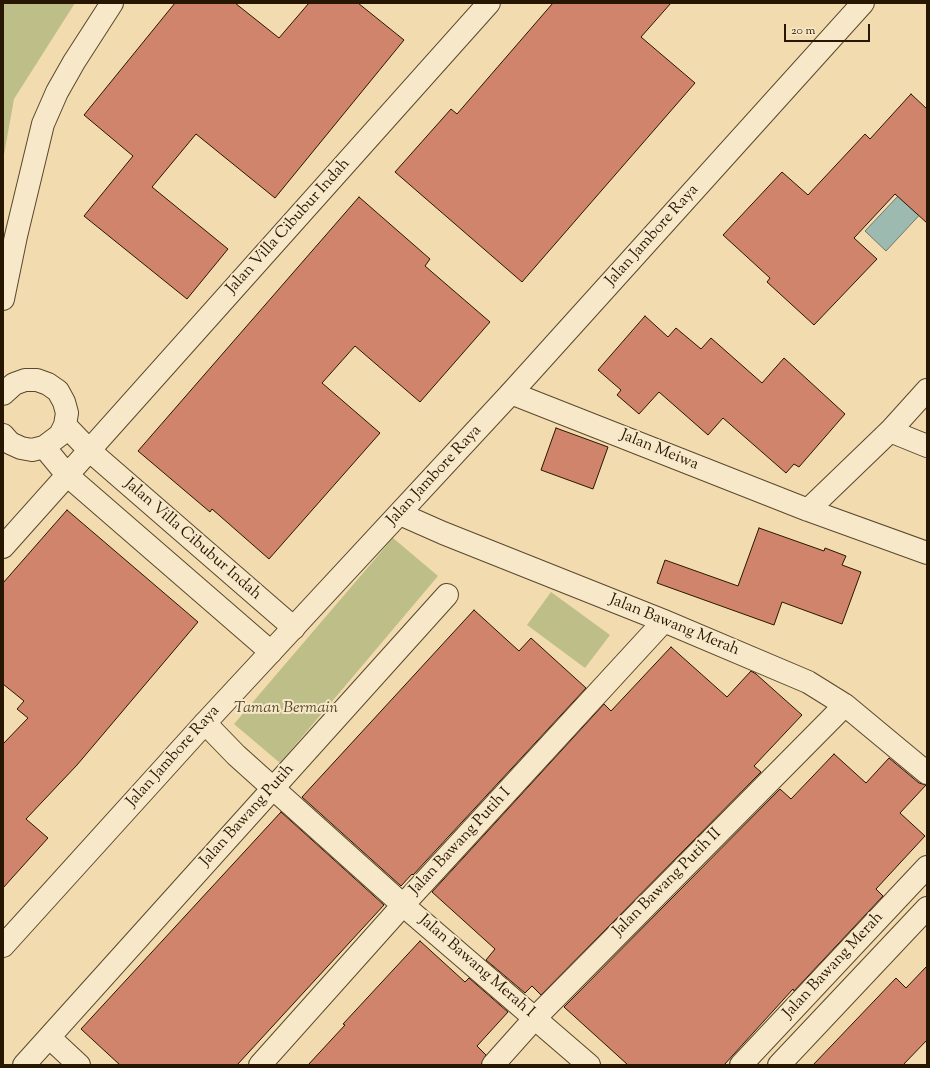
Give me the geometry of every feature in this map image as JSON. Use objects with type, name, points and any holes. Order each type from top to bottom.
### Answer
[{"type":"street","points":[[3,299],[43,124],[57,92],[74,62],[112,3]]},
{"type":"street","name":"Jalan Villa Cibubur Indah","points":[[3,547],[489,3]]},
{"type":"street","name":"Jalan Jambore Raya","points":[[3,946],[205,723],[511,393],[863,3]]},
{"type":"street","points":[[3,435],[10,443],[21,448],[32,450],[44,447],[56,438],[65,425],[67,413],[64,402],[58,392],[48,384],[37,380],[25,380],[7,385]]},
{"type":"street","points":[[808,510],[890,431],[927,390]]},
{"type":"street","name":"Jalan Meiwa","points":[[511,393],[808,510],[927,553]]},
{"type":"street","name":"Jalan Villa Cibubur Indah","points":[[65,425],[90,451],[294,628]]},
{"type":"street","points":[[890,431],[927,446]]},
{"type":"street","name":"Jalan Villa Cibubur Indah","points":[[44,447],[68,476],[271,652]]},
{"type":"street","name":"Jalan Bawang Merah","points":[[400,514],[443,533],[664,621],[808,682],[845,705],[927,773]]},
{"type":"street","name":"Jalan Bawang Putih","points":[[24,1065],[50,1038],[272,788],[447,595]]},
{"type":"street","name":"Jalan Bawang Putih I","points":[[260,1065],[403,905],[664,621]]},
{"type":"street","name":"Jalan Bawang Putih II","points":[[493,1065],[535,1018],[845,705]]},
{"type":"street","name":"Jalan Bawang Merah I","points":[[205,723],[272,788],[403,905],[589,1065]]},
{"type":"street","name":"Jalan Bawang Merah","points":[[741,1065],[927,867]]},
{"type":"street","points":[[907,888],[927,907]]},
{"type":"street","name":"Jalan Bawang Merah","points":[[779,1065],[927,907]]},
{"type":"street","points":[[50,1038],[79,1065]]},
{"type":"green space","points":[[3,3],[75,3],[14,99],[3,160]]},
{"type":"green space","name":"Taman Bermain","points":[[393,538],[438,576],[280,763],[234,724]]},
{"type":"green space","points":[[551,592],[610,635],[585,668],[527,625]]},
{"type":"water","points":[[898,196],[926,208],[886,251],[865,231]]},
{"type":"building","points":[[175,3],[235,3],[279,38],[309,3],[358,3],[404,40],[275,198],[196,134],[152,187],[228,249],[187,299],[84,216],[133,156],[84,115]]},
{"type":"building","points":[[553,3],[671,3],[641,37],[695,83],[522,282],[395,172],[451,109],[457,114]]},
{"type":"building","points":[[911,94],[927,109],[927,223],[895,194],[854,238],[877,259],[814,325],[767,282],[770,278],[723,235],[782,172],[808,195],[865,134],[870,139]]},
{"type":"building","points":[[359,197],[430,259],[425,266],[490,322],[420,402],[355,346],[322,383],[380,433],[269,559],[212,509],[210,512],[138,451]]},
{"type":"building","points":[[645,316],[668,337],[676,328],[701,349],[711,338],[762,383],[784,358],[845,414],[799,467],[794,464],[786,473],[723,418],[708,435],[659,392],[639,414],[617,395],[621,390],[598,370]]},
{"type":"building","points":[[556,428],[608,447],[593,489],[541,470]]},
{"type":"building","points":[[67,510],[198,622],[77,765],[26,819],[48,838],[3,888],[3,744],[28,718],[17,709],[24,701],[3,684],[3,583]]},
{"type":"building","points":[[759,528],[824,551],[825,548],[846,556],[842,565],[861,572],[842,624],[782,602],[774,625],[657,583],[665,560],[738,586]]},
{"type":"building","points":[[474,610],[519,651],[531,638],[586,688],[413,875],[412,874],[401,886],[302,797]]},
{"type":"building","points":[[671,647],[727,697],[751,671],[802,715],[754,766],[761,772],[541,995],[532,986],[525,993],[486,960],[495,949],[432,892],[604,704],[611,711]]},
{"type":"building","points":[[834,754],[866,783],[889,758],[919,783],[926,785],[900,813],[925,836],[876,889],[883,896],[794,991],[793,989],[724,1065],[628,1065],[564,1007],[780,789],[791,799]]},
{"type":"building","points":[[281,812],[384,905],[237,1065],[120,1065],[81,1029]]},
{"type":"building","points":[[420,941],[465,982],[469,978],[508,1012],[477,1046],[486,1055],[481,1065],[308,1065],[345,1025],[343,1024]]},
{"type":"building","points":[[927,966],[927,1040],[903,1065],[813,1065],[896,978],[906,988]]}]
